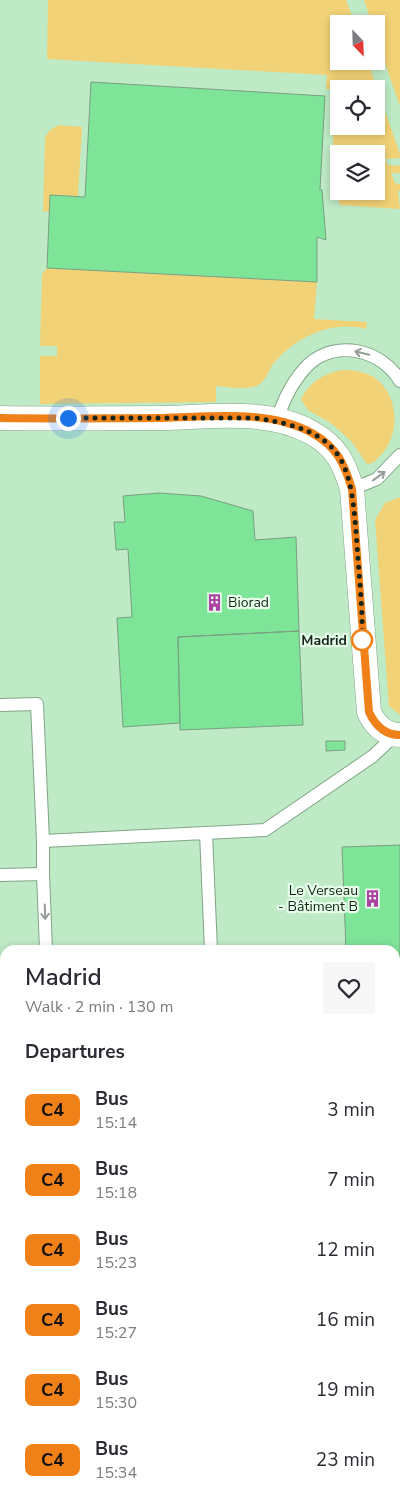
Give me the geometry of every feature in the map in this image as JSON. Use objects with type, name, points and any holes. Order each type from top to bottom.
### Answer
[{"type":"street","points":[[0,418],[231,417],[277,421],[313,433],[332,448],[344,461],[352,489],[367,703],[373,721],[387,732],[397,735]]},
{"type":"lane","points":[[277,421],[281,406],[297,378],[310,363],[328,354],[348,350],[367,353],[385,362],[400,380]]},
{"type":"lane","points":[[352,489],[377,479],[400,455]]},
{"type":"lane","points":[[0,704],[37,704],[46,945]]},
{"type":"lane","points":[[43,841],[265,830],[373,756],[397,735]]},
{"type":"lane","points":[[206,833],[211,945]]},
{"type":"lane","points":[[0,875],[43,874]]},
{"type":"shaded area","points":[[0,0],[400,0],[400,945],[0,945]]},
{"type":"shaded area","points":[[48,0],[346,0],[352,15],[330,15],[330,70],[371,70],[374,80],[330,80],[330,89],[326,89],[327,75],[47,59]]},
{"type":"shaded area","points":[[364,0],[400,0],[400,106],[385,63],[385,15],[369,15]]},
{"type":"shaded area","points":[[385,111],[400,158],[385,159],[385,145],[333,145],[333,135],[385,135]]},
{"type":"shaded area","points":[[59,125],[82,127],[78,196],[50,195],[49,211],[43,212],[45,137],[50,130]]},
{"type":"shaded area","points":[[385,159],[388,165],[400,166],[400,173],[391,173],[395,183],[400,184],[400,191],[398,191],[400,209],[340,205],[338,200],[385,200]]},
{"type":"shaded area","points":[[47,268],[317,282],[314,319],[367,322],[366,329],[340,327],[327,329],[304,338],[293,345],[272,365],[263,381],[257,386],[240,388],[216,386],[216,402],[40,404],[40,356],[57,356],[57,346],[40,346],[42,274]]},
{"type":"shaded area","points":[[341,370],[359,371],[375,378],[389,395],[393,405],[394,427],[391,438],[387,448],[371,463],[367,464],[351,441],[331,423],[308,410],[301,399],[313,383],[328,374]]},
{"type":"shaded area","points":[[400,497],[400,715],[389,706],[375,520],[385,503]]},
{"type":"building","points":[[91,82],[325,96],[320,190],[322,190],[326,240],[317,237],[317,282],[47,268],[50,195],[85,197]]},
{"type":"building","name":"Biorad","points":[[159,493],[201,496],[253,511],[255,540],[296,537],[299,631],[178,637],[180,723],[123,727],[117,618],[132,617],[128,549],[116,550],[114,522],[125,522],[123,496]]},
{"type":"building","points":[[299,631],[303,725],[180,730],[178,637]]},
{"type":"building","points":[[326,741],[345,741],[345,750],[326,751]]},
{"type":"building","name":"Le Verseau - Bâtiment B","points":[[400,845],[400,945],[346,945],[342,847]]},
{"type":"bus line","name":"C4","points":[[0,418],[255,418],[277,421],[302,428],[313,433],[332,448],[344,461],[355,506],[362,634],[369,712],[373,721],[378,726],[387,732],[400,735]]},
{"type":"place","name":"Biorad","points":[[214,602]]},
{"type":"place","name":"Madrid","points":[[362,640]]},
{"type":"place","name":"Le Verseau - Bâtiment B","points":[[372,898]]},
{"type":"route","points":[[68,418],[255,418],[286,423],[313,433],[332,448],[344,461],[352,489],[355,506],[362,640]]}]
